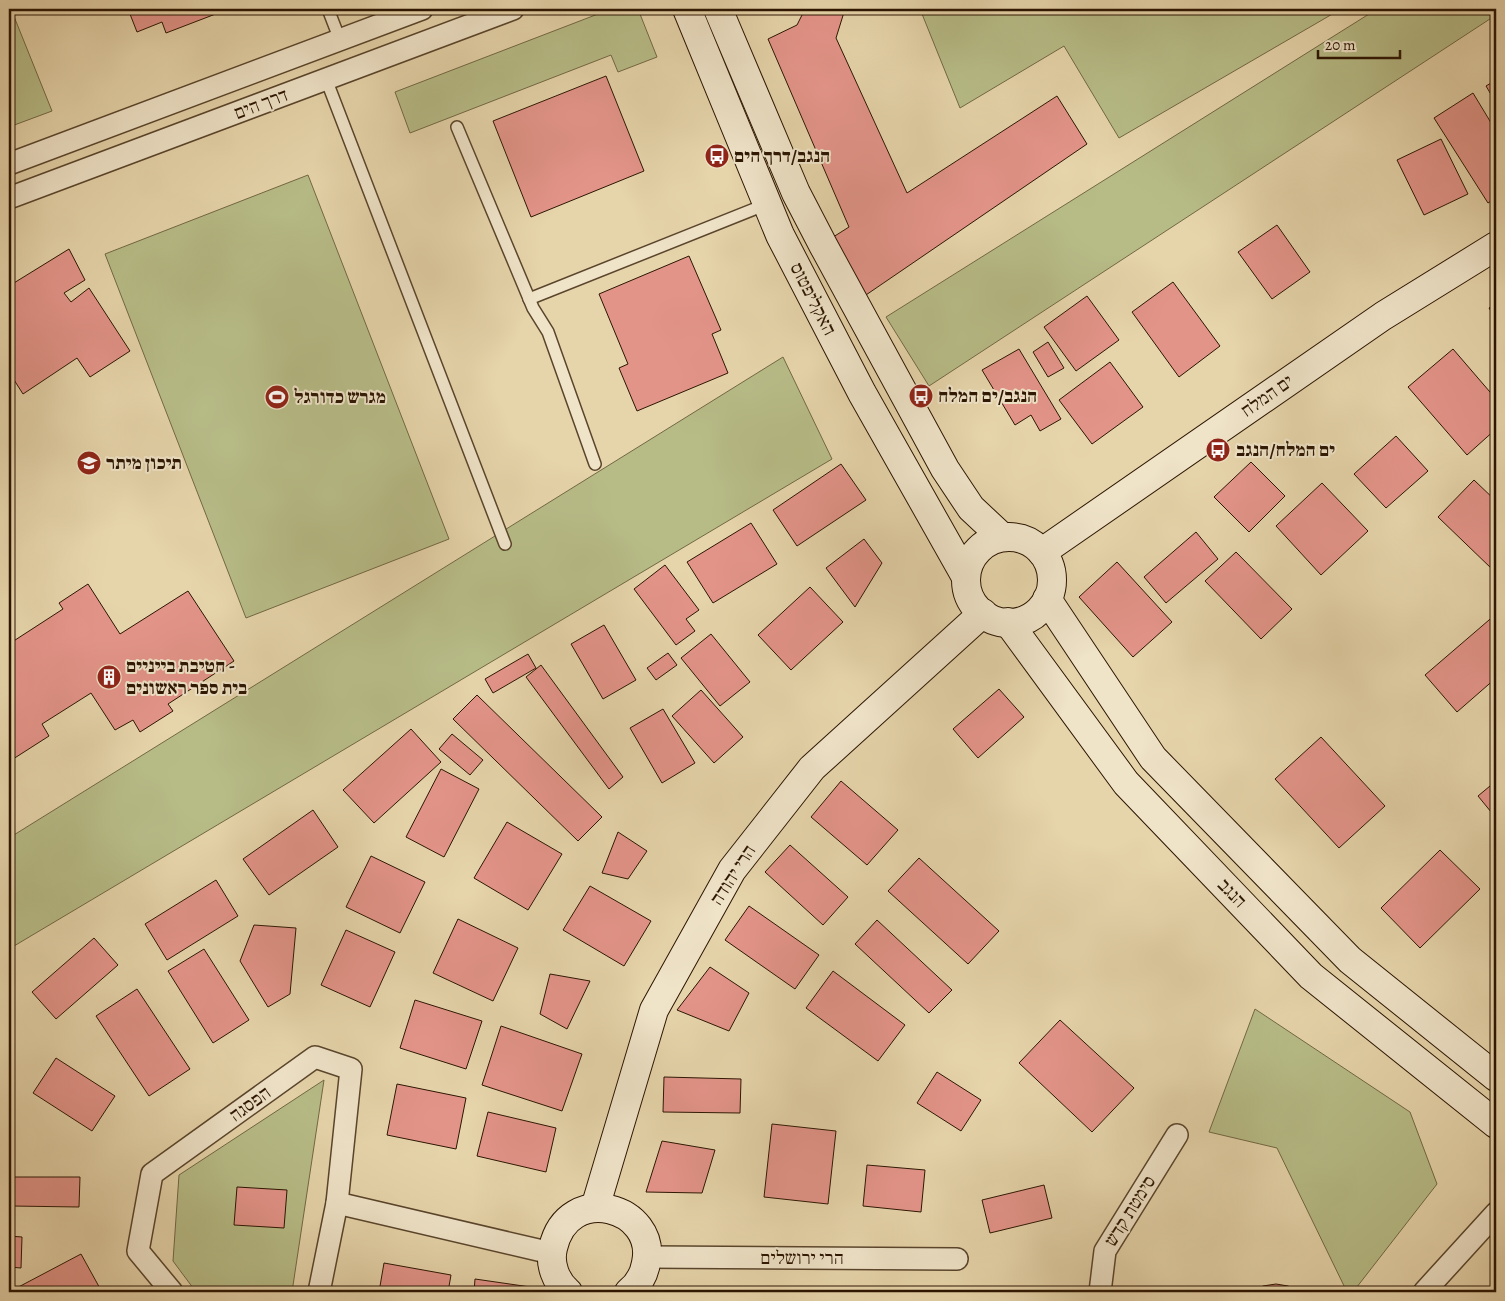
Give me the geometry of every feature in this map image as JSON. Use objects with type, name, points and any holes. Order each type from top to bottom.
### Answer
[{"type":"street","name":"דרך הים","points":[[9,164],[422,9]]},
{"type":"street","name":"דרך הים","points":[[9,198],[513,9]]},
{"type":"street","name":"האקליפטוס","points":[[686,9],[780,235],[862,394],[966,577]]},
{"type":"street","name":"האקליפטוס","points":[[718,9],[796,193],[828,254],[945,469],[971,508],[1002,537]]},
{"type":"street","name":"ים המלח","points":[[1042,552],[1383,316],[1496,246]]},
{"type":"street","points":[[1002,537],[1018,537],[1031,542],[1042,552],[1050,564],[1052,579],[1050,593],[1044,605],[1034,614],[1022,620],[1008,622],[995,620],[973,604],[968,591],[966,577],[970,563],[977,550],[989,542],[1002,537]]},
{"type":"street","name":"הנגב","points":[[1047,599],[1154,758],[1350,960],[1496,1077]]},
{"type":"street","name":"הרי יהודה","points":[[595,1208],[654,1010],[732,870],[812,768],[983,613]]},
{"type":"street","name":"הנגב","points":[[1008,622],[1126,783],[1301,966],[1496,1124]]},
{"type":"street","name":"הפסגה","points":[[172,1292],[138,1251],[152,1174],[315,1057],[351,1069],[337,1203],[318,1292]]},
{"type":"street","name":"סימטת קדש","points":[[1100,1292],[1105,1251],[1178,1135]]},
{"type":"street","points":[[337,1203],[551,1253]]},
{"type":"street","points":[[568,1292],[558,1280],[553,1267],[551,1253],[555,1236],[565,1222],[579,1212],[595,1208],[611,1209],[626,1216],[638,1227],[645,1241],[648,1257],[644,1273],[636,1287],[629,1292]]},
{"type":"street","points":[[1424,1292],[1496,1213]]},
{"type":"street","name":"הרי ירושלים","points":[[648,1257],[957,1258]]},
{"type":"lane","points":[[328,9],[340,40]]},
{"type":"lane","points":[[326,79],[505,544]]},
{"type":"lane","points":[[457,127],[529,299],[548,332],[595,464]]},
{"type":"lane","points":[[529,299],[767,204]]},
{"type":"green space","points":[[9,9],[11,9],[52,111],[9,127]]},
{"type":"green space","points":[[611,9],[638,9],[657,57],[618,72],[611,55],[410,133],[395,92]]},
{"type":"green space","points":[[920,9],[1341,9],[1119,138],[1064,46],[960,108]]},
{"type":"green space","points":[[1377,9],[1496,9],[1496,15],[929,386],[886,317]]},
{"type":"green space","name":"מגרש כדורגל","points":[[308,175],[449,539],[246,618],[105,254]]},
{"type":"green space","points":[[783,357],[832,459],[9,949],[9,838]]},
{"type":"green space","points":[[1255,1009],[1410,1112],[1437,1184],[1353,1292],[1347,1292],[1277,1148],[1209,1132]]},
{"type":"green space","points":[[324,1080],[292,1292],[196,1292],[173,1261],[179,1175]]},
{"type":"building","points":[[128,9],[226,10],[166,33],[162,22],[137,32]]},
{"type":"building","points":[[805,9],[845,9],[836,38],[907,193],[1057,96],[1087,144],[863,297],[830,239],[849,227],[768,39],[797,25]]},
{"type":"building","points":[[606,76],[644,171],[531,217],[493,121]]},
{"type":"building","points":[[1496,80],[1496,103],[1486,86]]},
{"type":"building","points":[[1473,93],[1496,131],[1496,198],[1488,203],[1434,118]]},
{"type":"building","points":[[1441,139],[1468,194],[1424,215],[1397,160]]},
{"type":"building","points":[[1277,225],[1310,272],[1272,299],[1238,252]]},
{"type":"building","points":[[69,249],[85,280],[64,293],[71,302],[89,288],[130,351],[90,377],[77,358],[23,394],[9,372],[9,286]]},
{"type":"building","points":[[689,256],[721,330],[712,334],[728,373],[637,411],[619,368],[628,364],[599,294]]},
{"type":"building","points":[[1173,282],[1220,346],[1179,377],[1132,312]]},
{"type":"building","points":[[1087,296],[1119,340],[1076,371],[1044,327]]},
{"type":"building","points":[[1496,303],[1496,319],[1489,308]]},
{"type":"building","points":[[1048,342],[1064,368],[1048,377],[1033,352]]},
{"type":"building","points":[[1019,349],[1061,419],[1040,431],[1031,415],[1015,425],[982,370]]},
{"type":"building","points":[[1453,349],[1496,399],[1496,429],[1467,455],[1408,387]]},
{"type":"building","points":[[1110,362],[1143,407],[1092,444],[1059,400]]},
{"type":"building","points":[[1396,436],[1428,471],[1386,508],[1354,474]]},
{"type":"building","points":[[1251,462],[1285,496],[1249,532],[1214,497]]},
{"type":"building","points":[[841,464],[866,500],[797,546],[773,510]]},
{"type":"building","points":[[1474,480],[1496,501],[1496,565],[1492,569],[1438,517]]},
{"type":"building","points":[[1322,483],[1368,531],[1321,575],[1276,526]]},
{"type":"building","points":[[751,523],[777,564],[713,603],[687,562]]},
{"type":"building","points":[[1196,532],[1218,559],[1166,603],[1144,577]]},
{"type":"building","points":[[864,539],[882,563],[855,607],[826,568]]},
{"type":"building","points":[[1236,552],[1292,609],[1261,639],[1205,581]]},
{"type":"building","points":[[1117,562],[1172,622],[1133,657],[1079,597]]},
{"type":"building","points":[[665,565],[699,610],[686,619],[695,631],[676,645],[634,589]]},
{"type":"building","name":"חטיבת בייניים - בית ספר ראשונים","points":[[88,584],[120,634],[188,591],[234,661],[168,704],[173,711],[140,732],[133,720],[115,730],[91,693],[42,724],[49,736],[10,761],[9,644],[63,609],[59,603]]},
{"type":"building","points":[[810,587],[843,622],[791,670],[758,635]]},
{"type":"building","points":[[1496,614],[1496,678],[1457,712],[1425,675]]},
{"type":"building","points":[[604,625],[636,680],[603,699],[571,644]]},
{"type":"building","points":[[711,634],[750,682],[720,706],[681,658]]},
{"type":"building","points":[[668,653],[677,665],[656,680],[647,668]]},
{"type":"building","points":[[528,654],[536,668],[493,693],[485,679]]},
{"type":"building","points":[[541,665],[623,777],[609,789],[526,677]]},
{"type":"building","points":[[999,689],[1024,717],[978,758],[953,729]]},
{"type":"building","points":[[701,690],[743,737],[714,763],[672,716]]},
{"type":"building","points":[[477,695],[602,817],[578,841],[453,719]]},
{"type":"building","points":[[663,709],[695,763],[662,783],[630,728]]},
{"type":"building","points":[[411,729],[441,762],[374,823],[343,790]]},
{"type":"building","points":[[452,734],[483,760],[470,775],[439,749]]},
{"type":"building","points":[[1321,737],[1385,806],[1339,848],[1275,779]]},
{"type":"building","points":[[441,769],[479,789],[444,857],[406,837]]},
{"type":"building","points":[[841,781],[898,830],[867,865],[811,817]]},
{"type":"building","points":[[1496,781],[1496,818],[1478,796]]},
{"type":"building","points":[[313,810],[338,847],[269,895],[243,859]]},
{"type":"building","points":[[507,822],[562,854],[528,910],[474,878]]},
{"type":"building","points":[[618,832],[647,851],[628,879],[602,873]]},
{"type":"building","points":[[790,845],[848,897],[823,925],[765,872]]},
{"type":"building","points":[[1440,850],[1480,889],[1420,948],[1381,908]]},
{"type":"building","points":[[371,856],[425,882],[400,933],[346,907]]},
{"type":"building","points":[[919,858],[999,931],[968,964],[888,891]]},
{"type":"building","points":[[216,880],[238,916],[167,960],[145,924]]},
{"type":"building","points":[[590,886],[651,921],[624,966],[563,930]]},
{"type":"building","points":[[749,906],[819,955],[795,989],[725,940]]},
{"type":"building","points":[[458,919],[518,948],[493,1001],[433,973]]},
{"type":"building","points":[[877,920],[952,990],[929,1013],[855,944]]},
{"type":"building","points":[[254,925],[296,928],[290,994],[268,1007],[240,961]]},
{"type":"building","points":[[346,930],[395,952],[370,1007],[321,985]]},
{"type":"building","points":[[94,938],[118,965],[56,1019],[32,992]]},
{"type":"building","points":[[204,949],[249,1020],[213,1043],[168,971]]},
{"type":"building","points":[[710,967],[749,993],[729,1031],[677,1010]]},
{"type":"building","points":[[833,971],[905,1025],[878,1061],[806,1008]]},
{"type":"building","points":[[550,974],[590,981],[567,1029],[540,1014]]},
{"type":"building","points":[[137,989],[190,1069],[149,1096],[96,1016]]},
{"type":"building","points":[[415,1000],[482,1021],[466,1069],[400,1048]]},
{"type":"building","points":[[1060,1020],[1134,1088],[1092,1132],[1019,1063]]},
{"type":"building","points":[[501,1026],[582,1054],[562,1111],[482,1085]]},
{"type":"building","points":[[56,1058],[115,1096],[92,1131],[33,1093]]},
{"type":"building","points":[[937,1072],[981,1100],[961,1131],[917,1103]]},
{"type":"building","points":[[664,1077],[741,1079],[740,1113],[663,1112]]},
{"type":"building","points":[[397,1084],[466,1098],[456,1149],[387,1135]]},
{"type":"building","points":[[488,1112],[556,1128],[546,1172],[477,1156]]},
{"type":"building","points":[[772,1124],[836,1131],[828,1204],[764,1197]]},
{"type":"building","points":[[662,1141],[715,1150],[702,1193],[646,1192]]},
{"type":"building","points":[[867,1165],[925,1170],[921,1212],[863,1206]]},
{"type":"building","points":[[12,1177],[80,1177],[79,1207],[12,1206]]},
{"type":"building","points":[[1044,1185],[1052,1218],[990,1233],[982,1200]]},
{"type":"building","points":[[237,1187],[287,1190],[284,1228],[234,1225]]},
{"type":"building","points":[[9,1236],[22,1237],[21,1268],[9,1267]]},
{"type":"building","points":[[81,1254],[102,1292],[9,1292]]},
{"type":"building","points":[[384,1263],[451,1275],[448,1292],[379,1292]]},
{"type":"building","points":[[475,1279],[544,1289],[543,1292],[474,1292]]},
{"type":"building","points":[[1276,1284],[1288,1286],[1300,1292],[1253,1292],[1263,1286]]},
{"type":"place","name":"הנגב/דרך הים","points":[[717,156]]},
{"type":"place","name":"הנגב/ים המלח","points":[[921,396]]},
{"type":"place","name":"מגרש כדורגל","points":[[277,397]]},
{"type":"place","name":"ים המלח/הנגב","points":[[1218,450]]},
{"type":"place","name":"תיכון מיתר","points":[[89,463]]},
{"type":"place","name":"חטיבת בייניים - בית ספר ראשונים","points":[[109,677]]}]
